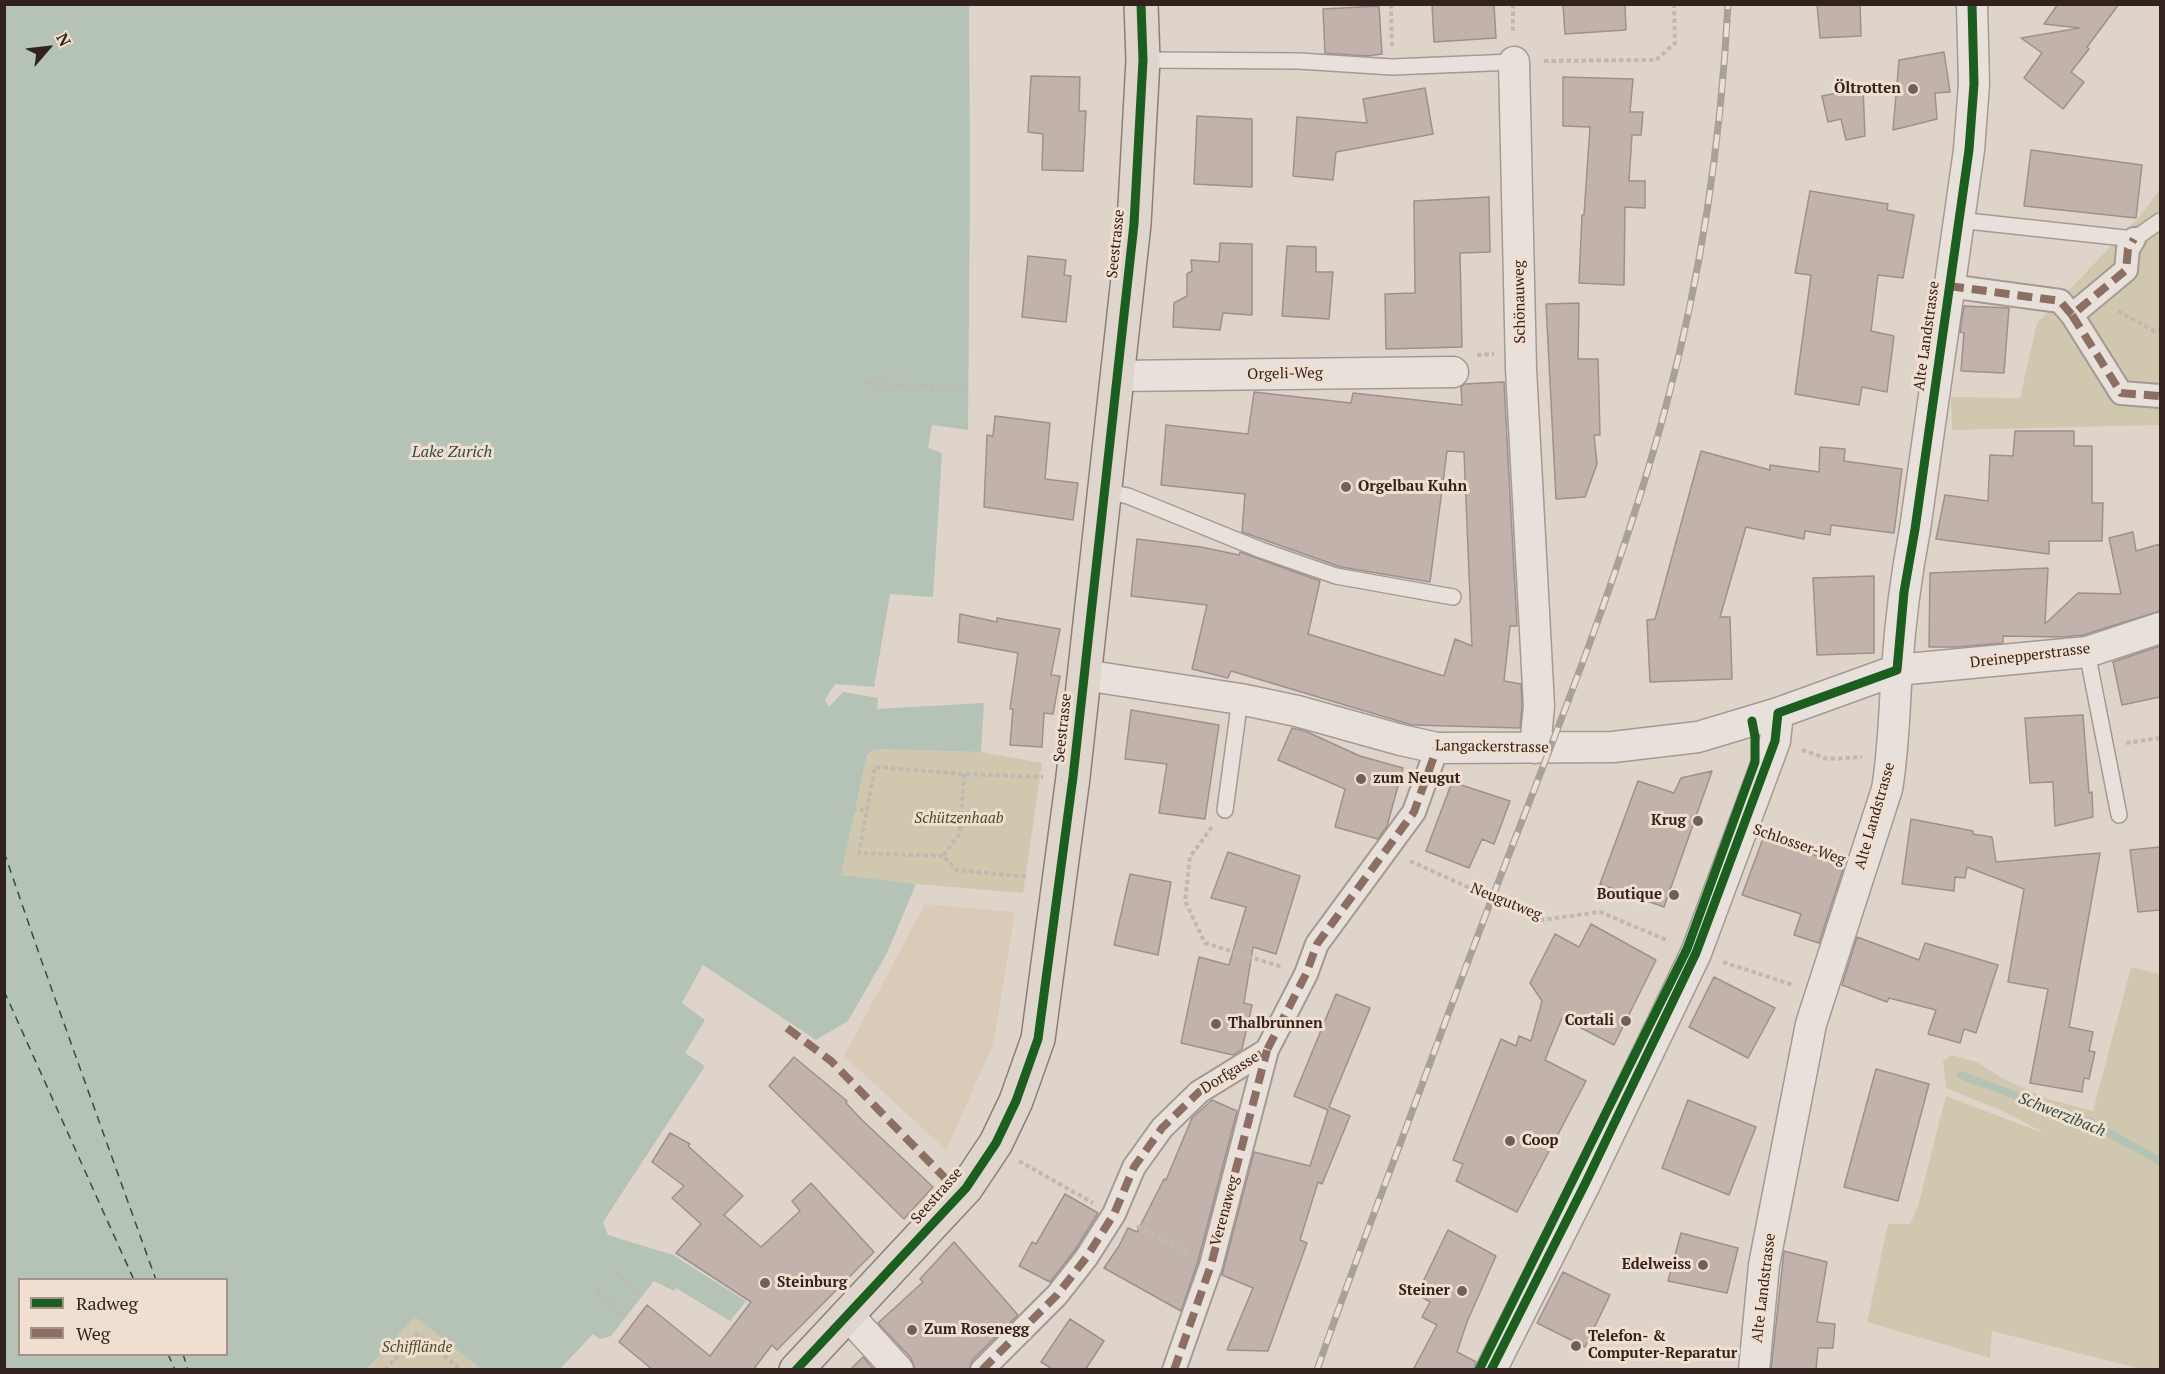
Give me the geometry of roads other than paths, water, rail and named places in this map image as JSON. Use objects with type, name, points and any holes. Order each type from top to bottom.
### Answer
[{"type":"main road","name":"Seestrasse","points":[[796,1370],[966,1188],[996,1143],[1017,1101],[1038,1039],[1061,876],[1134,224],[1143,60],[1142,4]]},
{"type":"street","name":"Alte Landstrasse","points":[[1754,1370],[1764,1265],[1809,1034],[1887,789],[1893,755],[1904,592],[1969,150],[1974,84],[1972,4]]},
{"type":"street","name":"Schönauweg","points":[[1514,62],[1521,353],[1539,706],[1535,748]]},
{"type":"street","points":[[2072,315],[2126,270],[2128,249],[2134,239]]},
{"type":"street","points":[[1949,286],[2060,301],[2072,315],[2121,393],[2160,396]]},
{"type":"street","name":"Orgeli-Weg","points":[[1117,376],[1453,372]]},
{"type":"street","name":"Dreinepperstrasse","points":[[1897,670],[2087,652],[2160,628]]},
{"type":"street","name":"Langackerstrasse","points":[[1084,675],[1240,699],[1297,711],[1437,748],[1535,748],[1613,747],[1777,727],[1897,670]]},
{"type":"street","points":[[1491,1370],[1585,1184],[1696,953],[1744,825],[1777,727]]},
{"type":"street","name":"Dorfgasse","points":[[982,1370],[1058,1295],[1086,1258],[1114,1214],[1134,1167],[1162,1128],[1198,1092],[1267,1050],[1306,974],[1317,944],[1413,812],[1437,748]]},
{"type":"street","name":"Verenaweg","points":[[1174,1370],[1211,1265],[1267,1050]]},
{"type":"street","points":[[848,1314],[898,1370]]},
{"type":"lane","points":[[1143,60],[1299,61],[1392,67],[1514,62]]},
{"type":"lane","points":[[1958,220],[2134,239],[2160,221]]},
{"type":"lane","points":[[1104,491],[1128,496],[1261,550],[1336,576],[1453,597]]},
{"type":"lane","points":[[2087,652],[2119,815]]},
{"type":"lane","points":[[1219,814],[1240,699]]},
{"type":"water","name":"Lake Zurich","points":[[5,4],[969,5],[968,430],[932,425],[928,448],[942,453],[933,597],[890,594],[874,687],[835,684],[825,700],[829,707],[843,692],[878,698],[877,709],[984,703],[981,752],[876,749],[867,755],[841,875],[916,884],[887,953],[848,1021],[816,1040],[703,965],[682,1003],[705,1020],[685,1053],[705,1066],[603,1222],[608,1235],[673,1255],[746,1301],[730,1321],[676,1288],[674,1291],[654,1281],[611,1336],[600,1339],[593,1334],[560,1369],[481,1369],[415,1317],[367,1369],[5,1369]]},
{"type":"waterway","name":"Schwerzibach","points":[[1960,1075],[2089,1122],[2160,1161]]},
{"type":"railway","points":[[1317,1370],[1463,974],[1591,639],[1650,462],[1679,353],[1700,255],[1715,155],[1728,4]]},
{"type":"place","name":"Öltrotten","points":[[1913,89]]},
{"type":"place","name":"Orgelbau Kuhn","points":[[1346,487]]},
{"type":"place","name":"zum Neugut","points":[[1361,779]]},
{"type":"place","name":"Krug","points":[[1698,821]]},
{"type":"place","name":"Boutique","points":[[1674,895]]},
{"type":"place","name":"Cortali","points":[[1626,1021]]},
{"type":"place","name":"Thalbrunnen","points":[[1216,1024]]},
{"type":"place","name":"Coop","points":[[1510,1141]]},
{"type":"place","name":"Edelweiss","points":[[1703,1265]]},
{"type":"place","name":"Steinburg","points":[[765,1283]]},
{"type":"place","name":"Steiner","points":[[1462,1291]]},
{"type":"place","name":"Zum Rosenegg","points":[[912,1330]]},
{"type":"place","name":"Telefon- & Computer-Reparatur","points":[[1576,1346]]},
{"type":"park label","name":"Schützenhaab","points":[[959,819]]},
{"type":"park label","name":"Schifflände","points":[[417,1348]]}]
